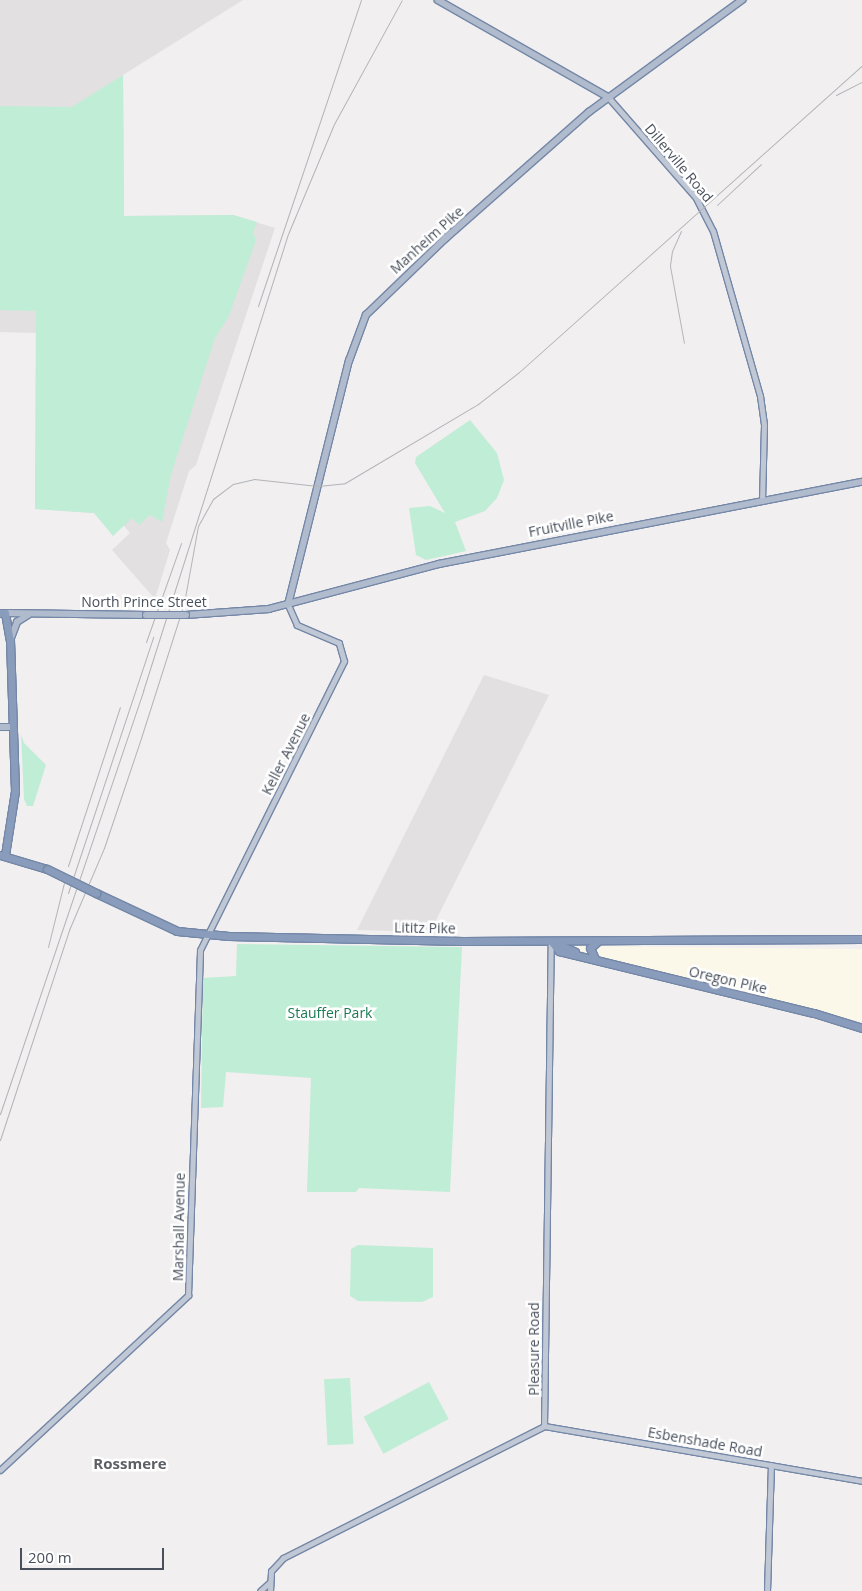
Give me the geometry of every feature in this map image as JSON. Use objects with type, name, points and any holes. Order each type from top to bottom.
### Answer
[{"type":"highway","points":[[2,613],[10,640],[15,791],[3,855]]},
{"type":"highway","name":"Lititz Pike","points":[[3,855],[47,869],[147,920],[177,931],[206,934],[550,941],[862,939]]},
{"type":"highway","points":[[597,961],[590,948],[602,940]]},
{"type":"highway","name":"Oregon Pike","points":[[550,941],[559,951],[814,1013],[862,1028]]},
{"type":"main road","name":"Dillerville Road","points":[[438,0],[608,97]]},
{"type":"main road","name":"Manheim Pike","points":[[288,605],[349,361],[366,316],[531,161],[608,97],[742,0]]},
{"type":"main road","name":"Fruitville Pike","points":[[288,605],[439,564],[862,482]]},
{"type":"main road","name":"North Prince Street","points":[[2,613],[29,615],[186,615],[238,613],[288,605]]},
{"type":"main road","points":[[10,640],[17,622],[29,615]]},
{"type":"main road","points":[[0,727],[12,727]]},
{"type":"street","name":"Dillerville Road","points":[[608,97],[696,198],[713,231],[760,396],[764,425],[762,501]]},
{"type":"street","name":"Keller Avenue","points":[[206,934],[343,665],[344,651],[339,643],[297,625],[288,605]]},
{"type":"street","name":"Marshall Avenue","points":[[0,1470],[188,1295],[197,969],[206,934]]},
{"type":"street","name":"Pleasure Road","points":[[544,1426],[550,941]]},
{"type":"street","name":"Esbenshade Road","points":[[544,1426],[862,1481]]},
{"type":"street","points":[[270,1591],[270,1582],[276,1564],[294,1552],[544,1426]]},
{"type":"street","points":[[767,1591],[771,1465]]},
{"type":"street","points":[[260,1591],[270,1582]]},
{"type":"shaded area","points":[[0,0],[243,0],[123,75],[124,216],[233,215],[275,228],[196,465],[189,471],[166,543],[170,550],[155,599],[112,550],[130,533],[105,504],[92,513],[35,509],[36,333],[0,332]]},
{"type":"shaded area","points":[[484,675],[549,695],[430,932],[357,930]]},
{"type":"shaded area","points":[[566,946],[862,949],[862,1022],[601,958]]},
{"type":"green space","points":[[123,75],[124,216],[233,215],[257,222],[253,233],[256,240],[229,316],[215,338],[171,475],[162,522],[150,515],[139,525],[132,518],[113,536],[94,513],[35,509],[36,311],[0,310],[0,106],[72,107]]},
{"type":"green space","points":[[470,420],[497,453],[504,480],[497,498],[485,511],[455,522],[466,551],[426,560],[416,555],[409,508],[430,506],[445,513],[415,463],[416,457]]},
{"type":"green space","points":[[21,734],[24,743],[46,765],[33,806],[27,806],[24,799]]},
{"type":"green space","name":"Stauffer Park","points":[[237,944],[462,947],[450,1192],[359,1188],[356,1192],[307,1192],[311,1078],[226,1072],[223,1107],[201,1108],[203,978],[236,976]]},
{"type":"green space","points":[[358,1245],[433,1248],[433,1297],[422,1302],[358,1301],[350,1296],[351,1249]]},
{"type":"green space","points":[[350,1378],[353,1444],[327,1445],[324,1379]]},
{"type":"green space","points":[[429,1382],[449,1419],[383,1454],[364,1417]]},
{"type":"railway","points":[[258,306],[361,0]]},
{"type":"railway","points":[[0,1114],[143,691],[288,234],[334,124],[402,0]]},
{"type":"railway","points":[[0,1140],[69,930],[104,848],[141,738],[184,603],[198,526],[213,499],[233,484],[254,479],[318,486],[345,483],[478,404],[518,373],[862,65]]},
{"type":"railway","points":[[836,95],[862,82]]},
{"type":"railway","points":[[717,205],[761,164]]},
{"type":"railway","points":[[681,231],[672,251],[670,266],[684,343]]},
{"type":"railway","points":[[146,642],[181,543]]},
{"type":"railway","points":[[68,893],[153,637]]},
{"type":"railway","points":[[68,866],[120,707]]},
{"type":"railway","points":[[48,947],[64,883]]},
{"type":"district","name":"Rossmere","points":[[130,1464]]}]
